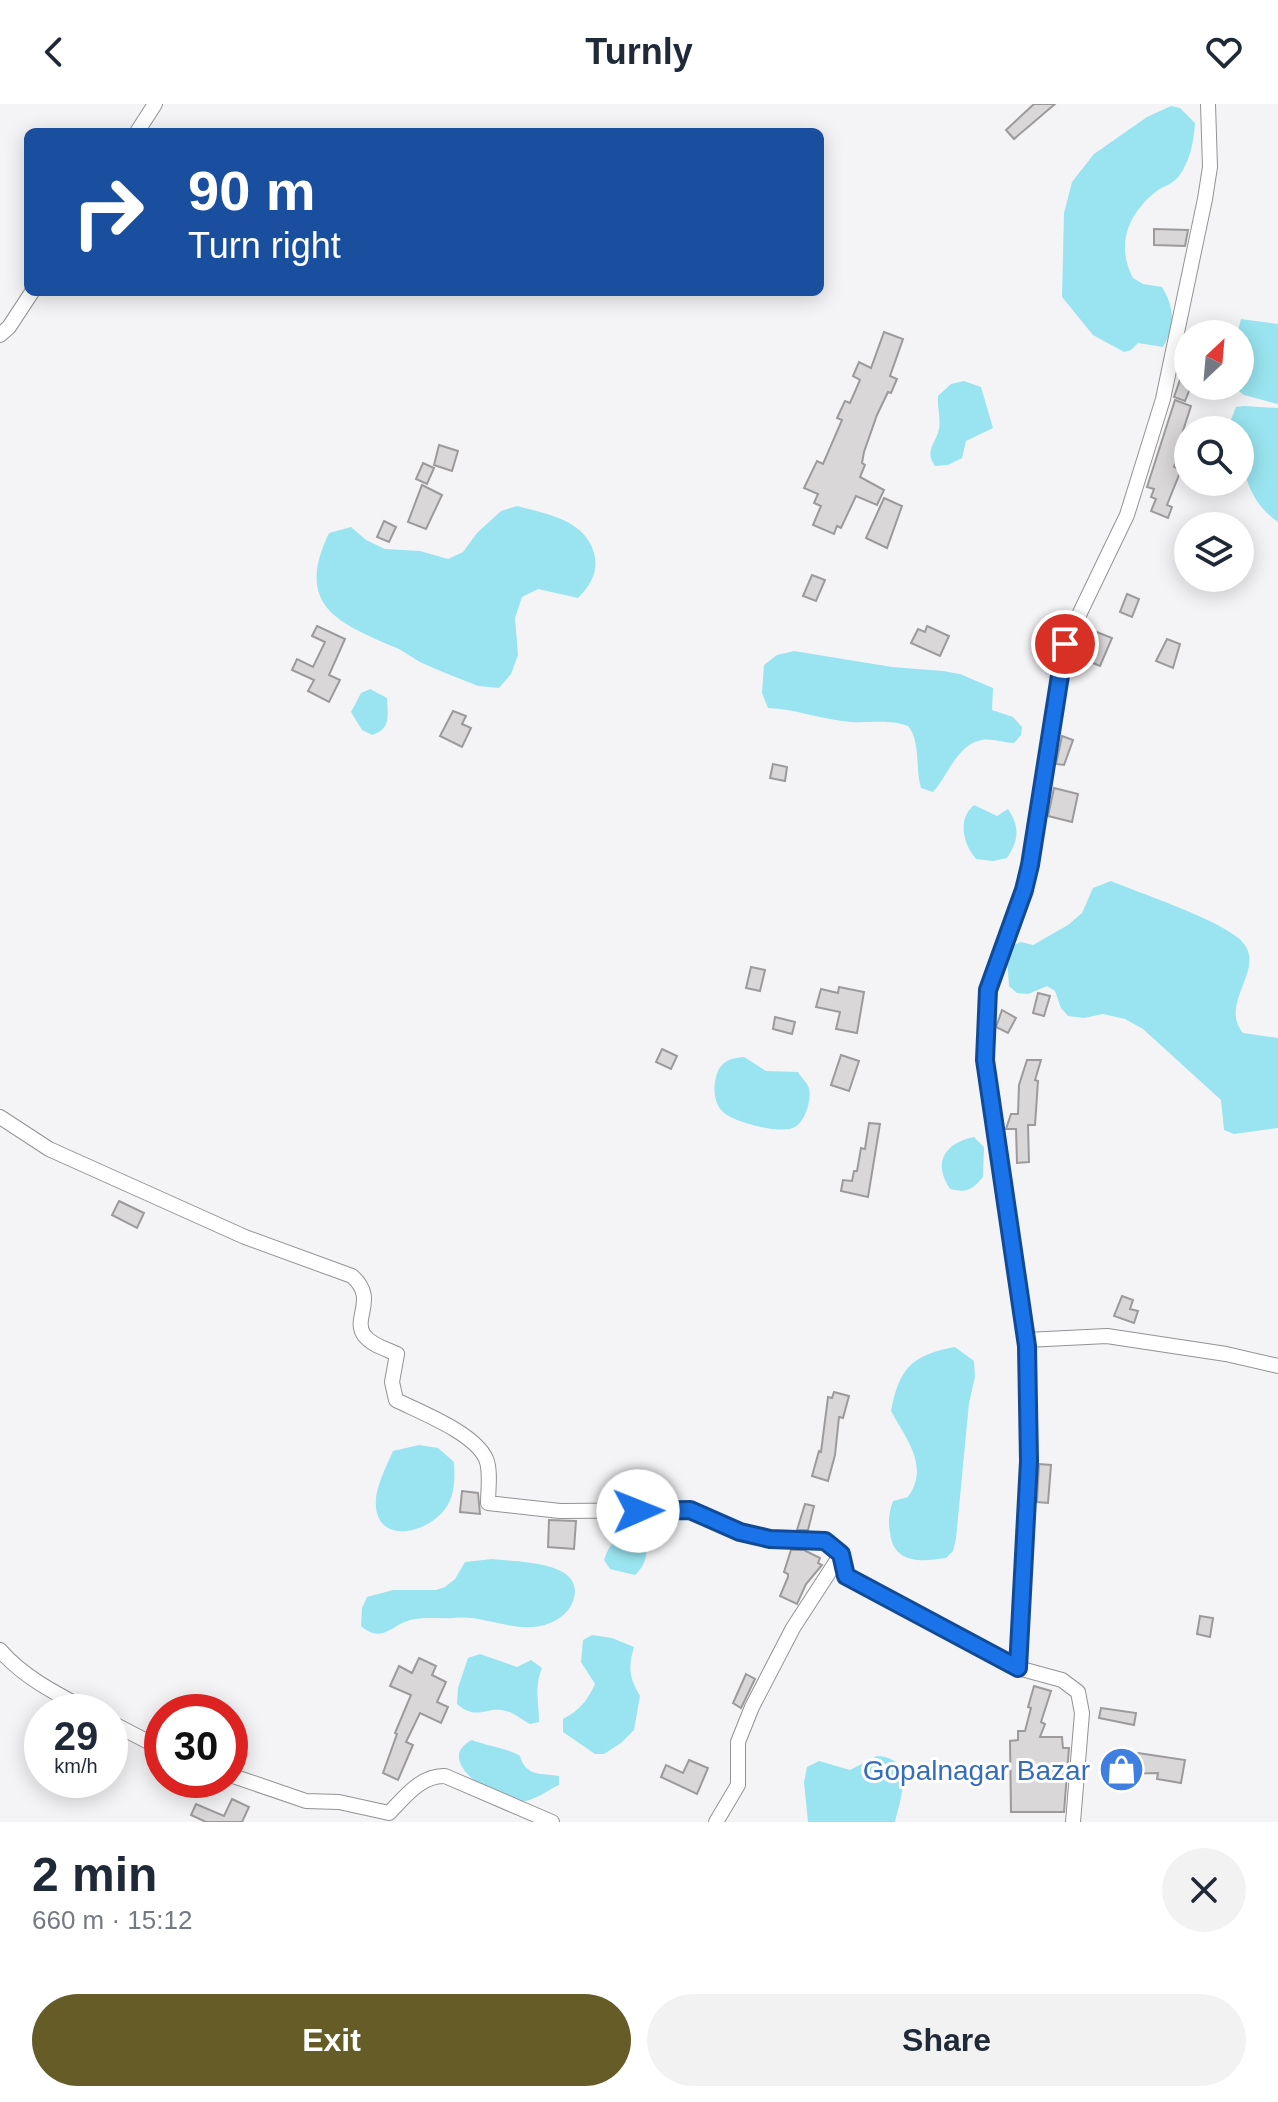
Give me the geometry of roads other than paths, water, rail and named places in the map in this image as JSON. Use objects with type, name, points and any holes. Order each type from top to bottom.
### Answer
[{"type":"street","points":[[140,128],[155,104]]},
{"type":"street","points":[[1018,1668],[1029,1461],[1026,1340],[985,1060],[988,990],[1030,865],[1065,644],[1127,515],[1163,399],[1210,167],[1208,104]]},
{"type":"street","points":[[0,335],[29,296]]},
{"type":"street","points":[[0,1117],[64,1156],[245,1237],[352,1276],[365,1292],[361,1329],[365,1337],[397,1354],[392,1382],[396,1400],[470,1440],[486,1459],[488,1503],[560,1511],[690,1510],[740,1532],[770,1539],[825,1541],[841,1554],[846,1576],[1018,1668],[1062,1680],[1078,1692],[1082,1713],[1073,1822]]},
{"type":"street","points":[[1026,1340],[1107,1336],[1226,1354],[1278,1366]]},
{"type":"street","points":[[716,1822],[738,1785],[738,1742],[752,1707],[793,1628],[841,1554]]},
{"type":"street","points":[[0,1650],[10,1662],[57,1694]]},
{"type":"street","points":[[248,1781],[306,1801],[339,1802],[389,1813],[424,1781],[433,1776],[445,1776],[552,1822]]},
{"type":"water","points":[[1171,106],[1180,108],[1195,123],[1191,151],[1177,178],[1139,208],[1125,241],[1125,253],[1133,278],[1143,284],[1162,287],[1171,309],[1170,331],[1163,347],[1138,343],[1124,352],[1093,335],[1062,297],[1064,213],[1072,182],[1094,154],[1147,117]]},
{"type":"water","points":[[1254,321],[1278,324],[1278,404],[1254,398]]},
{"type":"water","points":[[964,381],[981,387],[993,428],[966,441],[962,458],[948,465],[935,466],[931,451],[939,429],[938,396],[951,384]]},
{"type":"water","points":[[1236,407],[1278,408],[1278,522],[1254,496],[1254,416],[1232,416]]},
{"type":"water","points":[[517,506],[574,526],[589,542],[594,553],[595,572],[578,598],[538,589],[522,597],[515,618],[518,655],[511,674],[499,688],[478,686],[420,662],[359,631],[329,610],[320,596],[317,579],[319,558],[329,533],[351,527],[366,540],[385,549],[420,551],[448,559],[463,552],[477,533],[501,511]]},
{"type":"water","points":[[794,651],[960,674],[993,688],[992,710],[1013,717],[1022,727],[1021,735],[1014,743],[986,740],[973,743],[959,754],[933,792],[921,788],[915,739],[908,726],[887,722],[841,721],[768,708],[762,693],[764,665],[777,655]]},
{"type":"water","points":[[370,689],[387,698],[388,711],[385,725],[372,735],[362,730],[351,712],[361,693]]},
{"type":"water","points":[[974,805],[997,816],[1008,809],[1015,822],[1016,834],[1007,858],[993,861],[976,859],[971,853],[965,839],[964,824]]},
{"type":"water","points":[[1111,881],[1204,918],[1236,936],[1245,945],[1249,966],[1238,1000],[1237,1022],[1243,1033],[1278,1038],[1278,1128],[1234,1134],[1224,1130],[1221,1100],[1143,1029],[1125,1019],[1103,1014],[1084,1018],[1068,1016],[1061,1008],[1055,991],[1047,986],[1028,994],[1017,993],[1009,986],[1007,959],[1013,945],[1021,942],[1033,945],[1068,925],[1082,913],[1093,888]]},
{"type":"water","points":[[744,1057],[766,1071],[798,1072],[810,1093],[807,1110],[799,1124],[789,1129],[758,1126],[728,1116],[720,1109],[715,1091],[718,1072],[726,1062]]},
{"type":"water","points":[[974,1137],[984,1147],[983,1177],[969,1189],[950,1189],[942,1170],[944,1155],[955,1144]]},
{"type":"water","points":[[955,1347],[974,1361],[975,1377],[969,1403],[956,1539],[953,1551],[946,1558],[910,1559],[897,1551],[893,1543],[889,1517],[893,1501],[908,1497],[914,1486],[916,1464],[909,1442],[891,1411],[898,1384],[910,1366],[928,1354]]},
{"type":"water","points":[[419,1445],[438,1448],[454,1462],[453,1493],[445,1509],[425,1525],[413,1530],[391,1529],[382,1523],[377,1513],[376,1498],[381,1480],[393,1451]]},
{"type":"water","points":[[632,1535],[644,1539],[646,1544],[642,1567],[635,1575],[610,1569],[604,1560],[611,1546],[617,1540]]},
{"type":"water","points":[[492,1559],[545,1565],[559,1570],[569,1576],[574,1586],[571,1606],[558,1619],[538,1626],[514,1626],[465,1618],[416,1619],[376,1634],[361,1626],[362,1608],[367,1597],[393,1590],[436,1590],[455,1579],[465,1562]]},
{"type":"water","points":[[592,1635],[612,1638],[634,1647],[631,1672],[640,1696],[634,1730],[604,1754],[595,1754],[563,1732],[563,1719],[582,1704],[595,1684],[581,1662],[583,1640]]},
{"type":"water","points":[[480,1654],[517,1667],[531,1660],[542,1668],[538,1689],[539,1722],[530,1724],[506,1711],[471,1712],[457,1704],[458,1688],[468,1658]]},
{"type":"water","points":[[472,1740],[515,1753],[530,1771],[559,1776],[559,1785],[525,1801],[500,1796],[486,1789],[473,1780],[459,1759],[461,1749]]},
{"type":"water","points":[[877,1756],[889,1758],[901,1771],[902,1790],[895,1822],[808,1822],[804,1782],[807,1767],[819,1761],[850,1770]]},
{"type":"place","name":"Gopalnagar Bazar","points":[[1121,1770]]}]
